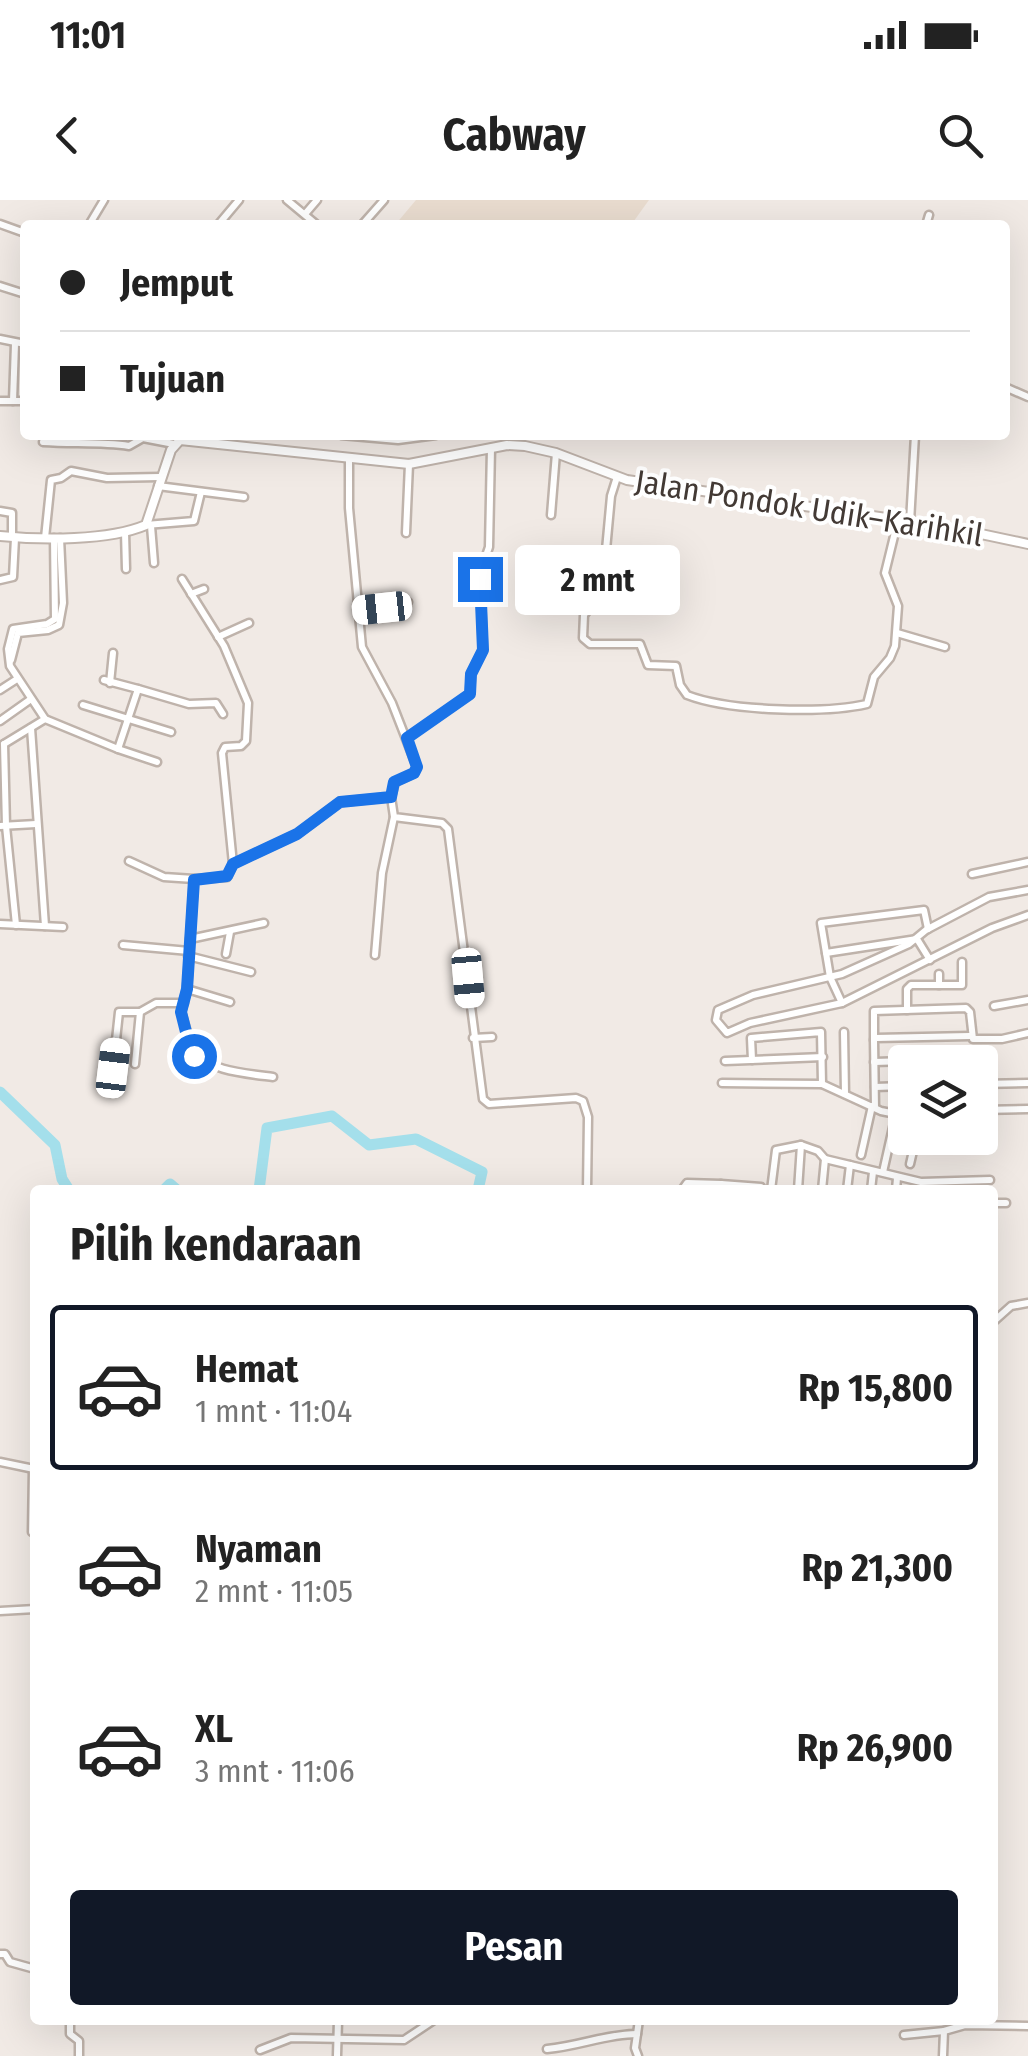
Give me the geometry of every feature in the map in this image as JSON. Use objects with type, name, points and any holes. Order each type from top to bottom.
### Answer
[{"type":"street","points":[[92,200],[102,202]]},
{"type":"street","points":[[222,220],[239,200]]},
{"type":"street","points":[[287,200],[312,220]]},
{"type":"street","points":[[305,214],[317,200]]},
{"type":"street","points":[[366,220],[384,200]]},
{"type":"street","points":[[928,220],[929,215]]},
{"type":"street","points":[[0,339],[20,344]]},
{"type":"street","points":[[14,344],[14,401]]},
{"type":"street","points":[[0,401],[20,400]]},
{"type":"street","points":[[43,442],[129,446],[139,440]]},
{"type":"street","points":[[154,563],[149,526],[159,481],[178,440]]},
{"type":"street","name":"Jalan Pondok Udik–Karihkil","points":[[178,440],[410,464],[516,446],[556,453],[618,477],[1028,544]]},
{"type":"street","points":[[910,522],[914,440]]},
{"type":"street","points":[[407,738],[470,694],[471,674],[483,655],[480,573],[489,547],[491,448]]},
{"type":"street","points":[[551,514],[556,453]]},
{"type":"street","points":[[349,459],[349,508],[361,641],[417,767],[414,773],[394,782],[394,817],[382,873],[375,955]]},
{"type":"street","points":[[406,533],[410,464]]},
{"type":"street","points":[[158,762],[46,719],[7,656],[20,632],[59,625],[63,603],[53,538],[50,480],[71,472],[159,481],[201,492],[244,497]]},
{"type":"street","points":[[618,477],[606,550],[609,584],[584,615],[581,631],[586,642],[640,644],[648,665],[676,666],[680,684],[691,697],[802,710],[867,704],[874,677],[893,654],[897,634],[898,606],[886,572],[898,520]]},
{"type":"street","points":[[0,536],[53,538],[194,521],[201,492]]},
{"type":"street","points":[[0,510],[12,513],[13,537],[13,577],[0,580]]},
{"type":"street","points":[[126,532],[126,569]]},
{"type":"street","points":[[129,861],[164,877],[194,880],[227,876],[233,864],[222,753],[225,747],[240,746],[246,741],[250,712],[218,637],[182,579]]},
{"type":"street","points":[[190,594],[204,589]]},
{"type":"street","points":[[360,610],[408,602]]},
{"type":"street","points":[[218,637],[249,622]]},
{"type":"street","points":[[897,634],[945,647]]},
{"type":"street","points":[[113,653],[107,682],[189,704],[216,703],[223,714]]},
{"type":"street","points":[[0,690],[18,679]]},
{"type":"street","points":[[118,749],[138,689]]},
{"type":"street","points":[[0,721],[31,699]]},
{"type":"street","points":[[83,704],[171,732]]},
{"type":"street","points":[[16,925],[3,826],[2,745],[46,719]]},
{"type":"street","points":[[31,728],[46,926]]},
{"type":"street","points":[[233,864],[297,834],[340,802],[391,797]]},
{"type":"street","points":[[394,817],[442,824],[448,829],[483,1099],[489,1104],[576,1098],[587,1106],[586,1185]]},
{"type":"street","points":[[3,826],[36,824]]},
{"type":"street","points":[[972,874],[1028,862]]},
{"type":"street","points":[[194,880],[187,989],[181,1017],[187,1050],[202,1062],[228,1072],[273,1077]]},
{"type":"street","points":[[1028,890],[989,897],[928,929],[917,939],[830,977],[753,995],[718,1010],[716,1020],[727,1033],[803,1009],[842,1003],[992,928],[1028,915]]},
{"type":"street","points":[[842,1003],[830,977],[822,924],[924,910],[928,929]]},
{"type":"street","points":[[0,924],[62,927]]},
{"type":"street","points":[[190,939],[264,924]]},
{"type":"street","points":[[226,954],[230,931]]},
{"type":"street","points":[[917,939],[930,960]]},
{"type":"street","points":[[826,953],[917,939]]},
{"type":"street","points":[[123,944],[188,953],[251,972]]},
{"type":"street","points":[[907,1010],[907,989],[911,986],[962,985],[962,962]]},
{"type":"street","points":[[939,974],[939,985]]},
{"type":"street","points":[[187,989],[230,1002]]},
{"type":"street","points":[[994,1006],[1028,1000]]},
{"type":"street","points":[[113,1068],[119,1012],[140,1012],[156,1002],[184,1002]]},
{"type":"street","points":[[861,1154],[875,1087],[874,1012],[966,1008],[973,1045]]},
{"type":"street","points":[[135,1064],[140,1012]]},
{"type":"street","points":[[752,1060],[751,1038],[820,1032],[822,1084]]},
{"type":"street","points":[[844,1032],[845,1094]]},
{"type":"street","points":[[874,1040],[1002,1038],[1028,1032]]},
{"type":"street","points":[[473,1038],[492,1037]]},
{"type":"street","points":[[726,1061],[823,1056]]},
{"type":"street","points":[[874,1062],[888,1062]]},
{"type":"street","points":[[998,1084],[1028,1083]]},
{"type":"street","points":[[722,1084],[822,1084],[888,1110]]},
{"type":"street","points":[[875,1087],[888,1087]]},
{"type":"street","points":[[998,1109],[1028,1108]]},
{"type":"street","points":[[798,1185],[802,1145]]},
{"type":"street","points":[[772,1185],[776,1150],[802,1145],[825,1159],[883,1172],[918,1185]]},
{"type":"street","points":[[883,1172],[888,1155]]},
{"type":"street","points":[[910,1164],[912,1155]]},
{"type":"street","points":[[822,1185],[825,1159]]},
{"type":"street","points":[[848,1185],[850,1165]]},
{"type":"street","points":[[872,1185],[873,1172]]},
{"type":"street","points":[[896,1185],[897,1178]]},
{"type":"street","points":[[932,1185],[990,1180]]},
{"type":"street","points":[[998,1203],[1006,1203]]},
{"type":"street","points":[[998,1317],[1010,1306],[1028,1303]]},
{"type":"street","points":[[0,1462],[30,1468]]},
{"type":"street","points":[[0,1611],[30,1609]]},
{"type":"street","points":[[0,1954],[30,1968]]},
{"type":"street","points":[[70,2025],[70,2034],[79,2041],[80,2056]]},
{"type":"street","points":[[337,2056],[338,2025]]},
{"type":"street","points":[[260,2050],[291,2038],[404,2040],[426,2025]]},
{"type":"street","points":[[638,2025],[635,2048],[638,2056]]},
{"type":"street","points":[[904,2035],[970,2025],[1028,2026]]},
{"type":"street","points":[[943,2056],[944,2031]]},
{"type":"street","points":[[548,2049],[584,2046],[614,2034],[637,2034]]},
{"type":"shaded area","points":[[416,200],[649,200],[635,220],[399,220]]},
{"type":"waterway","points":[[0,1092],[55,1145],[66,1185]]},
{"type":"waterway","points":[[260,1185],[267,1128],[332,1116],[369,1145],[416,1139],[482,1172],[479,1185]]},
{"type":"route","points":[[194,1056],[186,1048],[181,1017],[187,989],[194,880],[227,876],[233,864],[297,834],[347,799],[391,797],[394,782],[414,773],[417,767],[407,738],[470,694],[471,674],[483,655],[480,579]]}]
